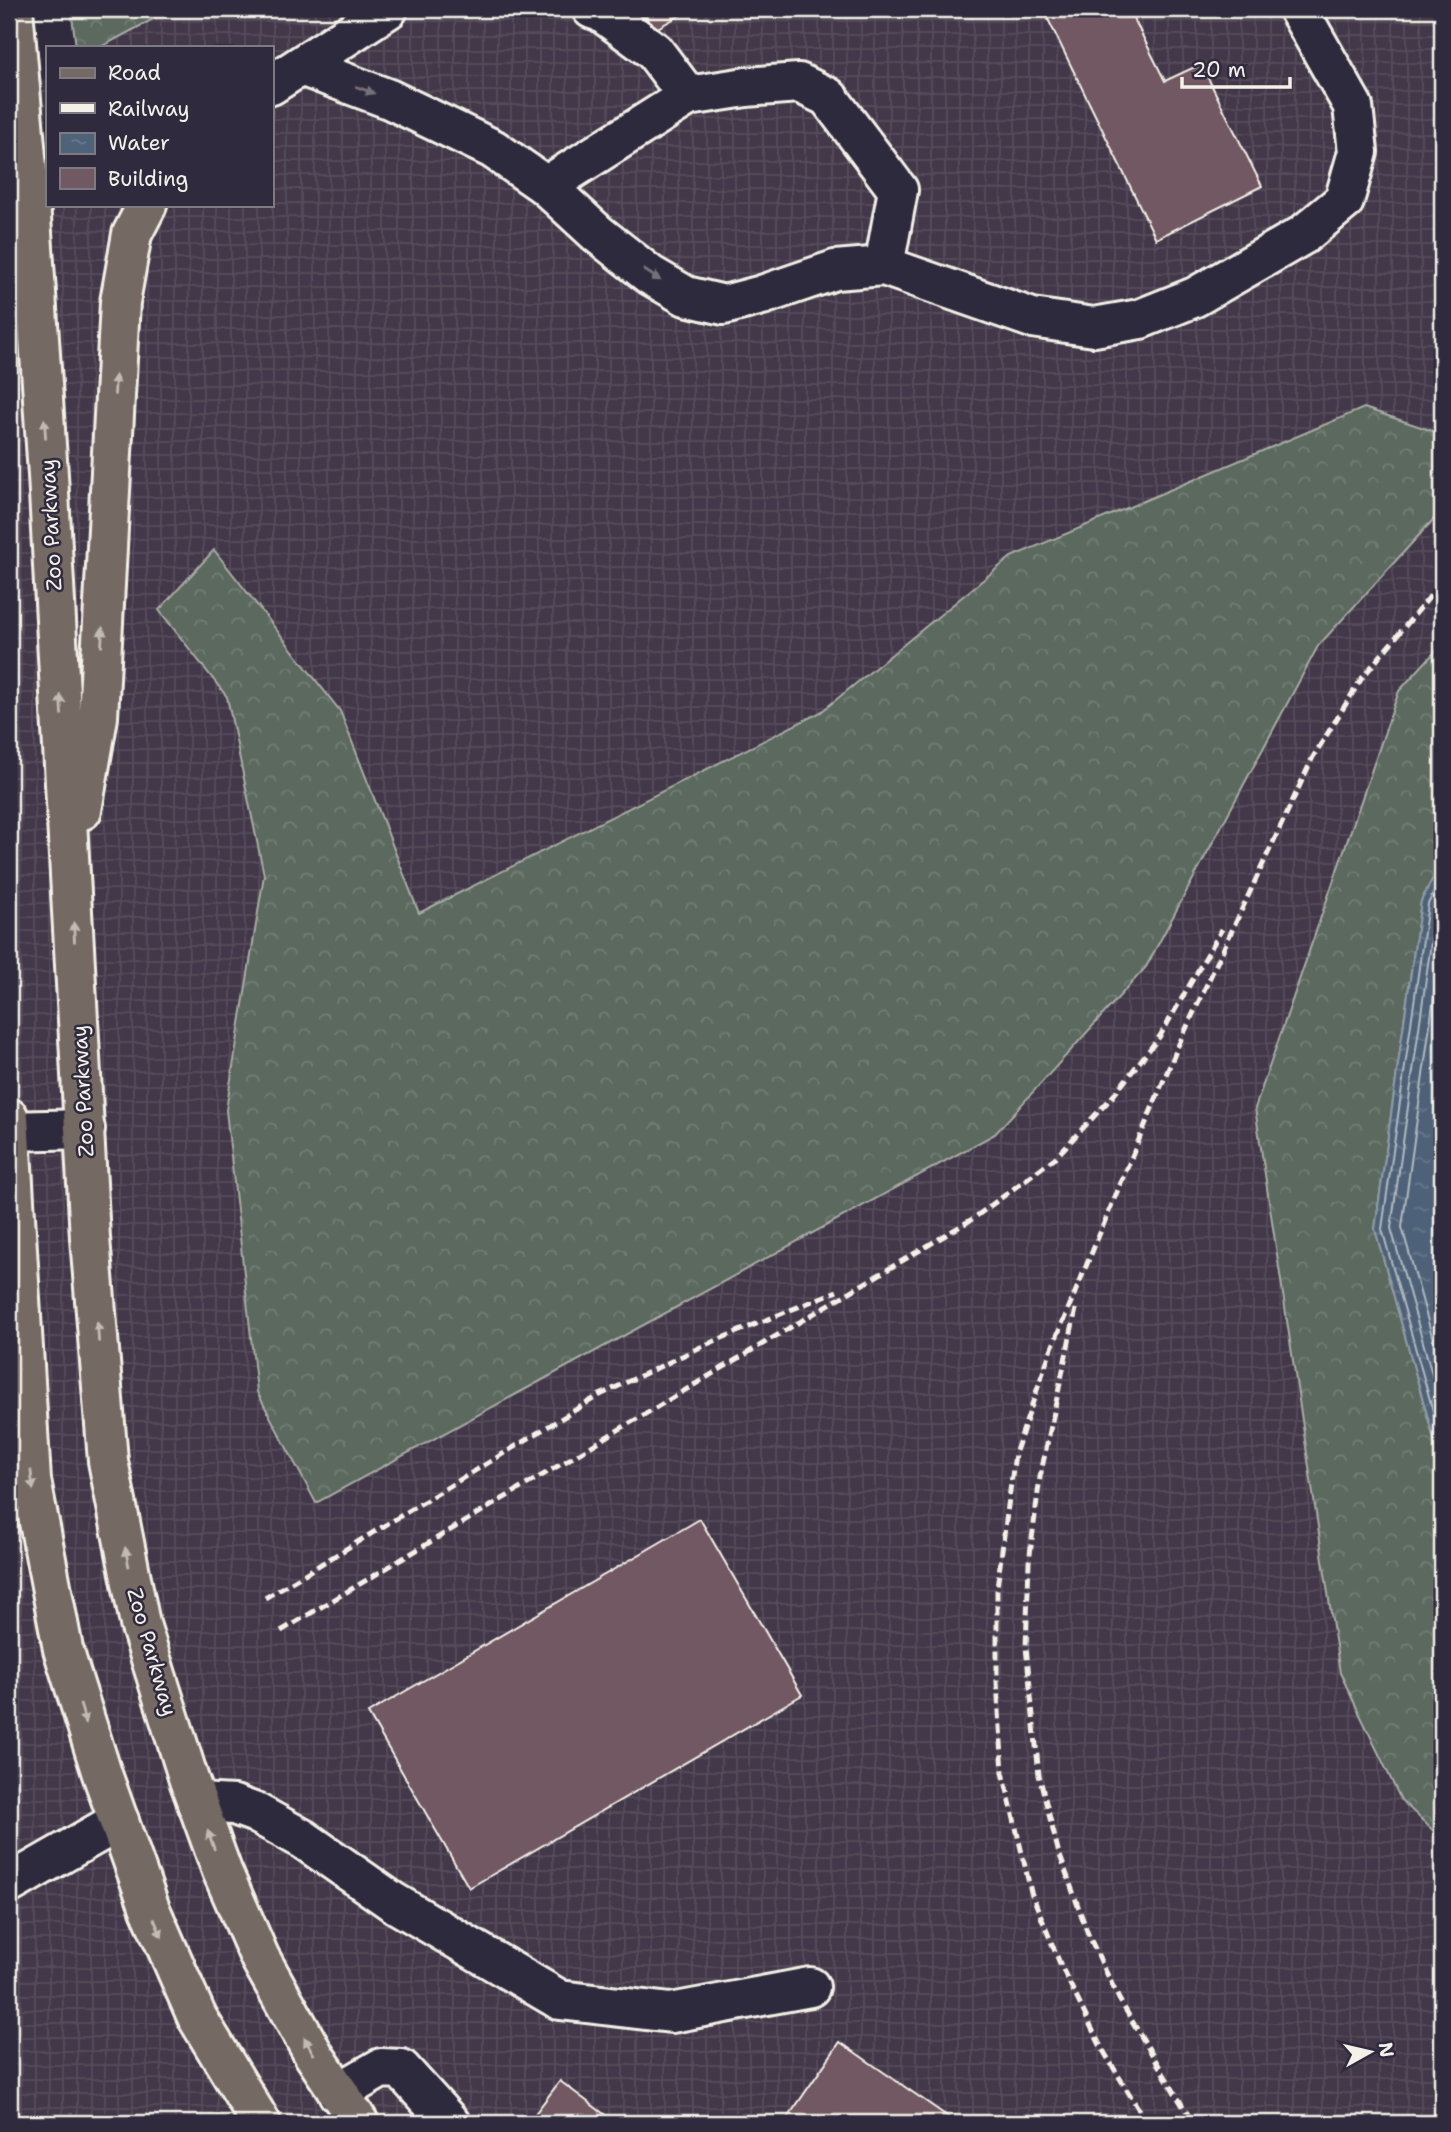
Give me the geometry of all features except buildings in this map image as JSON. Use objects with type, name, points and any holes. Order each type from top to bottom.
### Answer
[{"type":"main road","name":"Zoo Parkway","points":[[13,9],[48,475],[91,1246],[108,1461],[140,1624],[222,1871],[260,1958],[314,2055],[348,2108]]},
{"type":"main road","points":[[71,874],[98,717],[120,302],[132,234],[146,206]]},
{"type":"main road","points":[[9,1118],[31,1480],[63,1649],[102,1774],[150,1909],[197,2017],[261,2123]]},
{"type":"street","points":[[286,76],[388,9]]},
{"type":"street","points":[[592,9],[601,12],[654,51],[688,96]]},
{"type":"street","points":[[286,76],[390,100],[493,149],[546,186],[608,242],[650,275],[686,296],[724,305],[835,270],[884,266],[1032,318],[1094,327],[1140,319],[1195,297],[1303,235],[1344,201],[1358,152],[1353,106],[1298,9]]},
{"type":"street","points":[[546,186],[688,96],[799,83],[828,97],[898,190],[884,266]]},
{"type":"street","points":[[9,1131],[85,1129]]},
{"type":"street","points":[[197,1802],[234,1805],[256,1813],[303,1839],[393,1902],[560,2000],[670,2013],[810,1987]]},
{"type":"street","points":[[11,1877],[119,1821]]},
{"type":"street","points":[[348,2108],[381,2068],[401,2068],[450,2123]]},
{"type":"shaded area","points":[[172,9],[1442,9],[1442,644],[1399,691],[1255,1108],[1401,1799],[1442,1839],[1442,2123],[9,2123],[9,101],[46,79],[46,206],[273,206],[273,46],[103,46]]},
{"type":"green space","points":[[71,9],[172,9],[103,46],[76,46]]},
{"type":"green space","points":[[1364,408],[1442,434],[1442,510],[1318,646],[1146,967],[995,1134],[316,1503],[257,1392],[226,1110],[264,875],[227,697],[159,610],[214,550],[340,711],[419,913],[821,712],[1011,557]]},
{"type":"green space","points":[[1442,644],[1442,861],[1421,901],[1375,1229],[1442,1468],[1442,1839],[1401,1800],[1340,1673],[1255,1108],[1399,691]]},
{"type":"water","points":[[1442,861],[1442,1468],[1375,1229],[1421,901]]},
{"type":"railway","points":[[1147,2123],[1101,2047],[1061,1966],[1031,1892],[1003,1772],[997,1682],[997,1587],[1015,1454],[1049,1355],[1178,1046],[1313,757],[1362,678],[1442,582]]},
{"type":"railway","points":[[281,1631],[974,1218],[1056,1157],[1113,1096],[1160,1036],[1222,929]]},
{"type":"railway","points":[[265,1598],[600,1395],[705,1345],[837,1291]]},
{"type":"railway","points":[[1076,1309],[1040,1477],[1029,1562],[1026,1647],[1039,1775],[1058,1850],[1088,1934],[1119,1999],[1193,2123]]}]
